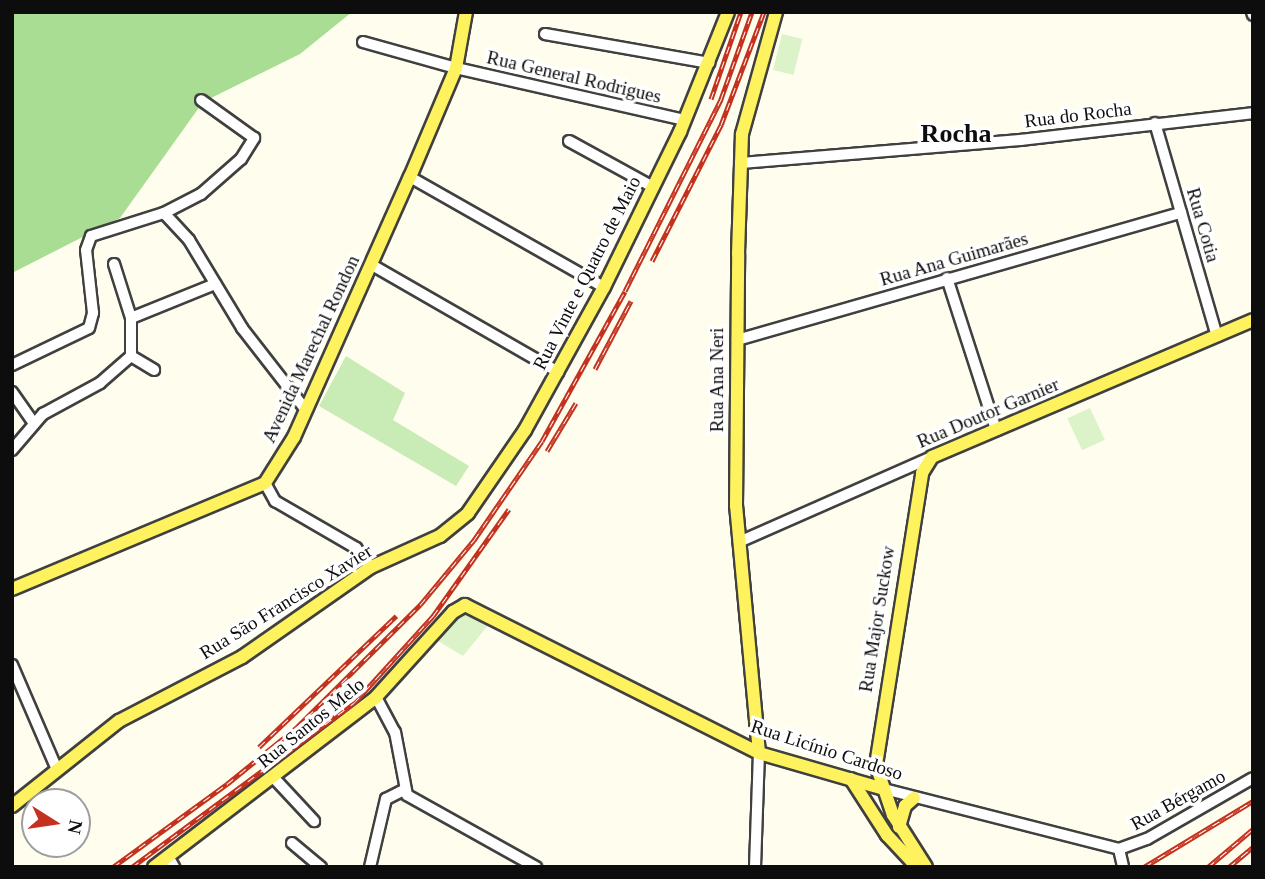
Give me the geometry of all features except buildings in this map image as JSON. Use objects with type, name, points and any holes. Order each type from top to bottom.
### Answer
[{"type":"main road","name":"Avenida Marechal Rondon","points":[[265,483],[294,438],[410,177],[456,68],[466,12]]},
{"type":"main road","name":"Rua Vinte e Quatro de Maio","points":[[446,532],[486,489],[558,372],[604,287],[685,120],[728,12]]},
{"type":"main road","name":"Rua Ana Neri","points":[[759,753],[739,542],[737,340],[740,163],[741,134],[776,12]]},
{"type":"main road","name":"Rua Doutor Garnier","points":[[932,457],[1253,320]]},
{"type":"main road","name":"Rua Major Suckow","points":[[926,867],[899,827],[876,765],[918,490],[932,457]]},
{"type":"main road","points":[[12,589],[265,483]]},
{"type":"main road","name":"Rua São Francisco Xavier","points":[[12,806],[56,767],[129,715],[242,657],[371,567],[446,532]]},
{"type":"main road","name":"Rua Licínio Cardoso","points":[[465,605],[759,753],[884,789]]},
{"type":"main road","name":"Rua Santos Melo","points":[[154,867],[171,862],[376,697],[453,612],[465,605]]},
{"type":"main road","points":[[876,765],[851,779],[887,835],[917,867]]},
{"type":"main road","points":[[899,827],[905,806],[914,798]]},
{"type":"street","points":[[545,34],[709,63]]},
{"type":"street","name":"Rua General Rodrigues","points":[[363,42],[434,59],[456,68],[685,120]]},
{"type":"street","points":[[12,365],[89,328],[93,313],[86,250],[91,236],[164,213],[217,182],[254,140],[201,100]]},
{"type":"street","name":"Rua do Rocha","points":[[740,163],[1021,140],[1253,113]]},
{"type":"street","name":"Rua Cotia","points":[[1155,123],[1217,336]]},
{"type":"street","points":[[569,141],[653,187]]},
{"type":"street","points":[[410,177],[604,287]]},
{"type":"street","points":[[164,213],[189,240],[215,284],[306,409]]},
{"type":"street","name":"Rua Ana Guimarães","points":[[737,340],[1181,213]]},
{"type":"street","points":[[12,450],[33,422],[100,383],[131,356],[131,318],[114,264]]},
{"type":"street","points":[[372,265],[558,372]]},
{"type":"street","points":[[947,278],[996,430]]},
{"type":"street","points":[[131,318],[215,284]]},
{"type":"street","points":[[131,356],[153,370]]},
{"type":"street","points":[[12,392],[17,413],[33,422]]},
{"type":"street","name":"Rua Doutor Garnier","points":[[739,542],[932,457]]},
{"type":"street","points":[[265,483],[275,501],[356,548],[371,567]]},
{"type":"street","points":[[12,665],[56,767]]},
{"type":"street","points":[[376,697],[395,732],[404,790],[422,806],[536,867]]},
{"type":"street","points":[[755,867],[759,753]]},
{"type":"street","points":[[274,778],[314,821]]},
{"type":"street","name":"Rua Bérgamo","points":[[1119,849],[1147,839],[1253,778]]},
{"type":"street","name":"Rua Licínio Cardoso","points":[[884,789],[1119,849]]},
{"type":"street","points":[[370,867],[385,802],[404,790]]},
{"type":"street","points":[[292,843],[321,867]]},
{"type":"street","points":[[1119,849],[1122,866]]},
{"type":"green space","points":[[12,12],[352,12],[300,54],[203,102],[120,218],[12,273]]},
{"type":"green space","points":[[782,34],[802,39],[793,75],[773,70]]},
{"type":"green space","points":[[346,356],[405,393],[393,420],[469,466],[456,486],[319,406]]},
{"type":"green space","points":[[1090,408],[1105,440],[1082,450],[1067,419]]},
{"type":"green space","points":[[464,611],[490,623],[463,656],[438,641]]},
{"type":"railway","points":[[711,99],[741,12]]},
{"type":"railway","points":[[113,867],[227,784],[296,728],[420,605],[474,540],[542,441],[625,291],[721,99],[752,12]]},
{"type":"railway","points":[[652,261],[721,125],[764,12]]},
{"type":"railway","points":[[595,369],[631,301]]},
{"type":"railway","points":[[547,451],[576,403]]},
{"type":"railway","points":[[132,867],[354,703],[433,616],[509,509]]},
{"type":"railway","points":[[259,747],[396,616]]},
{"type":"railway","points":[[1144,867],[1253,801]]},
{"type":"railway","points":[[1208,867],[1253,829]]},
{"type":"railway","points":[[1229,867],[1253,847]]},
{"type":"district","name":"Rocha","points":[[956,134]]}]
